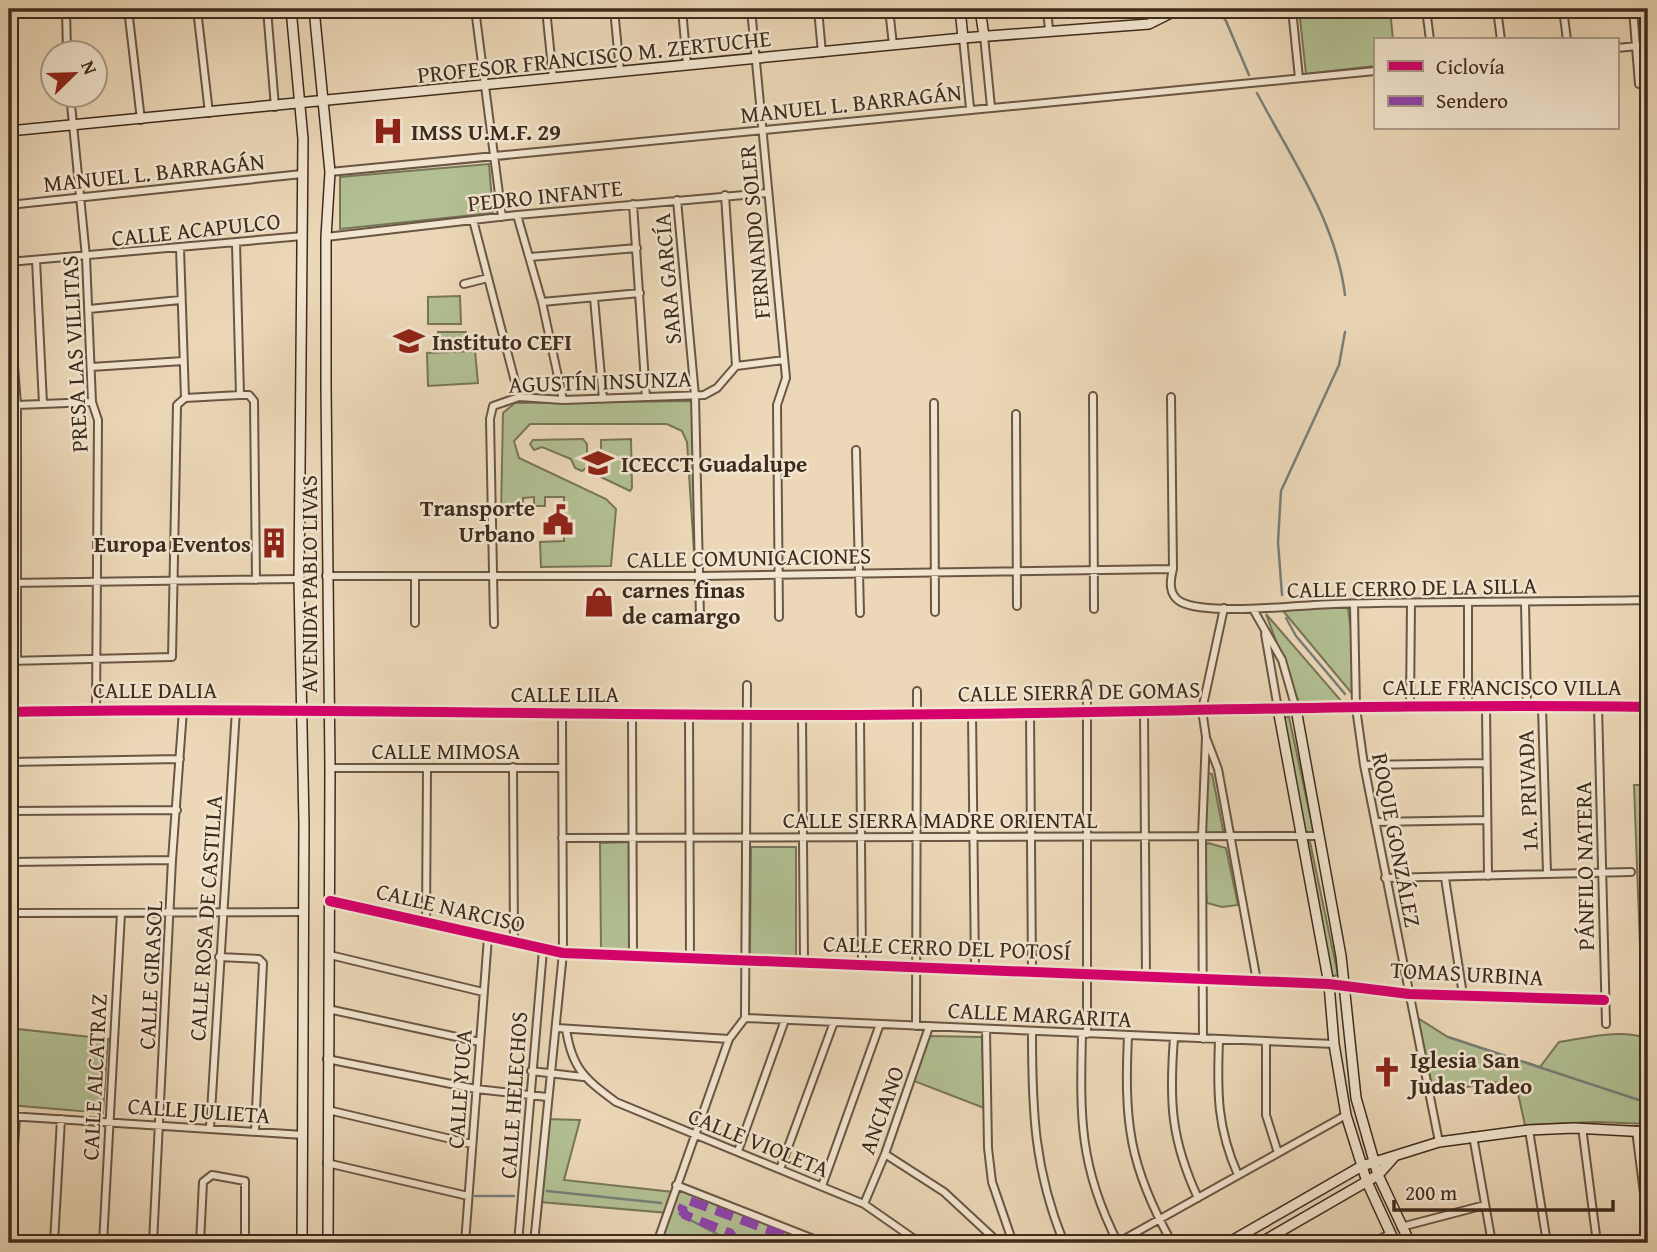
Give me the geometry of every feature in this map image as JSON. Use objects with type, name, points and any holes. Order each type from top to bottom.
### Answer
[{"type":"street","points":[[66,9],[67,38]]},
{"type":"street","points":[[128,9],[141,120]]},
{"type":"street","points":[[197,9],[209,113]]},
{"type":"street","points":[[267,9],[275,107]]},
{"type":"street","name":"AVENIDA PABLO LIVAS","points":[[291,9],[300,104],[303,236],[299,579],[302,712],[302,1243]]},
{"type":"street","name":"AVENIDA PABLO LIVAS","points":[[314,9],[330,172],[326,237],[326,576],[330,768],[328,1243]]},
{"type":"street","points":[[475,9],[502,217]]},
{"type":"street","points":[[546,9],[553,78]]},
{"type":"street","points":[[614,9],[620,71]]},
{"type":"street","points":[[682,9],[687,65]]},
{"type":"street","name":"FERNANDO SOLER","points":[[751,9],[784,360],[785,383],[778,396],[777,405],[779,617]]},
{"type":"street","points":[[818,9],[822,53]]},
{"type":"street","points":[[890,9],[893,45]]},
{"type":"street","points":[[960,9],[971,108]]},
{"type":"street","points":[[980,9],[991,107]]},
{"type":"street","points":[[1046,9],[1049,30]]},
{"type":"street","name":"PROFESOR FRANCISCO M. ZERTUCHE","points":[[9,131],[962,38],[1149,24],[1179,9]]},
{"type":"street","points":[[1292,9],[1299,78]]},
{"type":"street","points":[[1426,9],[1430,38]]},
{"type":"street","points":[[1497,9],[1501,38]]},
{"type":"street","points":[[1563,9],[1567,38]]},
{"type":"street","points":[[1633,9],[1640,84]]},
{"type":"street","points":[[1618,48],[1648,45]]},
{"type":"street","name":"MANUEL L. BARRAGÁN","points":[[330,172],[1374,71]]},
{"type":"street","name":"PRESA LAS VILLITAS","points":[[71,108],[86,257],[92,402],[98,420],[96,710]]},
{"type":"street","name":"MANUEL L. BARRAGÁN","points":[[9,205],[302,174]]},
{"type":"street","name":"PEDRO INFANTE","points":[[326,237],[517,215],[768,192]]},
{"type":"street","points":[[725,195],[736,366],[784,360]]},
{"type":"street","name":"SARA GARCÍA","points":[[677,200],[695,396],[700,618]]},
{"type":"street","points":[[634,204],[646,397]]},
{"type":"street","points":[[517,215],[542,303],[564,400]]},
{"type":"street","points":[[473,220],[519,397]]},
{"type":"street","name":"CALLE ACAPULCO","points":[[9,262],[303,236]]},
{"type":"street","points":[[236,243],[240,395]]},
{"type":"street","points":[[9,661],[172,657],[183,361],[180,248]]},
{"type":"street","points":[[530,257],[636,248]]},
{"type":"street","points":[[36,260],[43,404]]},
{"type":"street","points":[[464,285],[488,278]]},
{"type":"street","points":[[542,303],[640,293]]},
{"type":"street","points":[[9,298],[11,374],[16,405],[19,583],[17,661]]},
{"type":"street","points":[[594,298],[603,399]]},
{"type":"street","points":[[89,309],[180,300]]},
{"type":"street","points":[[91,367],[183,361]]},
{"type":"street","name":"AGUSTÍN INSUNZA","points":[[493,576],[490,411],[497,402],[519,397],[564,400],[695,396],[713,391],[736,366]]},
{"type":"street","points":[[181,400],[249,395],[254,401],[256,580]]},
{"type":"street","points":[[1093,396],[1094,609]]},
{"type":"street","points":[[1171,397],[1173,569]]},
{"type":"street","points":[[16,405],[92,402]]},
{"type":"street","points":[[934,403],[936,612]]},
{"type":"street","points":[[1016,414],[1017,606]]},
{"type":"street","points":[[856,450],[860,613]]},
{"type":"street","name":"CALLE COMUNICACIONES","points":[[326,576],[701,576],[1173,569]]},
{"type":"street","name":"CALLE CERRO DE LA SILLA","points":[[1173,569],[1170,585],[1178,600],[1190,605],[1224,608],[1648,600]]},
{"type":"street","points":[[493,576],[494,624]]},
{"type":"street","points":[[415,577],[415,623]]},
{"type":"street","points":[[9,583],[299,579]]},
{"type":"street","points":[[1468,602],[1468,707]]},
{"type":"street","points":[[1525,602],[1527,707]]},
{"type":"street","points":[[1410,603],[1410,706]]},
{"type":"street","name":"ROQUE GONZÁLEZ","points":[[1354,604],[1356,708],[1364,765],[1439,1142]]},
{"type":"street","points":[[1203,1039],[1202,836],[1206,737],[1202,710],[1224,608]]},
{"type":"street","points":[[1253,609],[1282,660],[1296,709],[1344,986],[1352,1072],[1373,1161],[1410,1243]]},
{"type":"street","points":[[1265,628],[1300,836],[1329,984],[1334,1044],[1346,1115],[1367,1182],[1392,1239],[1373,1243]]},
{"type":"street","points":[[1087,684],[1088,974],[1081,1133],[1092,1184],[1118,1243],[1346,1115]]},
{"type":"street","points":[[657,1243],[729,1039],[745,1018],[747,685]]},
{"type":"street","points":[[916,1026],[917,691]]},
{"type":"street","name":"PÁNFILO NATERA","points":[[1598,706],[1606,1024]]},
{"type":"street","points":[[1486,707],[1488,876]]},
{"type":"street","name":"1A. PRIVADA","points":[[1542,707],[1547,873]]},
{"type":"street","name":"CALLE FRANCISCO VILLA","points":[[1356,708],[1648,707]]},
{"type":"street","name":"CALLE SIERRA DE GOMAS","points":[[802,715],[1356,708]]},
{"type":"street","name":"CALLE GIRASOL","points":[[153,1243],[172,913],[172,860],[183,710]]},
{"type":"street","name":"CALLE ROSA DE CASTILLA","points":[[210,1128],[236,710]]},
{"type":"street","points":[[1144,711],[1146,976]]},
{"type":"street","name":"CALLE DALIA","points":[[9,712],[328,712]]},
{"type":"street","name":"CALLE LILA","points":[[328,712],[802,715]]},
{"type":"street","points":[[1030,712],[1032,972]]},
{"type":"street","points":[[972,713],[975,970]]},
{"type":"street","points":[[534,1243],[563,953],[562,714]]},
{"type":"street","points":[[632,714],[633,956]]},
{"type":"street","points":[[689,715],[690,958]]},
{"type":"street","points":[[802,715],[804,962]]},
{"type":"street","points":[[860,715],[862,965]]},
{"type":"street","points":[[1206,737],[1218,769],[1257,981]]},
{"type":"street","points":[[9,762],[180,759]]},
{"type":"street","points":[[1364,765],[1485,763]]},
{"type":"street","name":"CALLE MIMOSA","points":[[330,768],[562,768]]},
{"type":"street","points":[[513,768],[514,943]]},
{"type":"street","points":[[426,923],[427,769]]},
{"type":"street","points":[[9,811],[177,810]]},
{"type":"street","points":[[1375,822],[1487,820]]},
{"type":"street","name":"CALLE SIERRA MADRE ORIENTAL","points":[[562,838],[1317,835]]},
{"type":"street","points":[[9,862],[172,860]]},
{"type":"street","points":[[1385,878],[1631,872]]},
{"type":"street","points":[[1445,878],[1462,995]]},
{"type":"street","name":"CALLE NARCISO","points":[[330,901],[563,953]]},
{"type":"street","points":[[9,914],[302,912]]},
{"type":"street","name":"CALLE ALCATRAZ","points":[[103,1243],[121,913]]},
{"type":"street","name":"CALLE YUCA","points":[[465,1243],[488,937]]},
{"type":"street","name":"CALLE HELECHOS","points":[[518,1243],[542,950]]},
{"type":"street","name":"CALLE CERRO DEL POTOSÍ","points":[[563,953],[1329,984]]},
{"type":"street","points":[[330,955],[483,992]]},
{"type":"street","points":[[219,957],[260,959],[263,963],[255,1131]]},
{"type":"street","name":"TOMAS URBINA","points":[[1329,984],[1409,994],[1604,1000]]},
{"type":"street","points":[[327,1009],[480,1042]]},
{"type":"street","name":"CALLE MARGARITA","points":[[745,1018],[1334,1044]]},
{"type":"street","points":[[738,1151],[785,1020]]},
{"type":"street","points":[[780,1169],[834,1022]]},
{"type":"street","points":[[822,1186],[880,1024]]},
{"type":"street","name":"ANCIANO","points":[[864,1204],[885,1154],[929,1027]]},
{"type":"street","points":[[557,1028],[729,1039]]},
{"type":"street","name":"CALLE VIOLETA","points":[[566,1029],[569,1050],[583,1076],[616,1102],[864,1204],[920,1243]]},
{"type":"street","points":[[986,1030],[988,1148],[992,1182],[1013,1243]]},
{"type":"street","points":[[1032,1032],[1032,1116],[1037,1161],[1064,1243]]},
{"type":"street","points":[[1128,1036],[1126,1087],[1130,1141],[1143,1189],[1172,1243]]},
{"type":"street","points":[[1174,1038],[1171,1102],[1175,1141],[1198,1198]]},
{"type":"street","points":[[1219,1041],[1218,1108],[1223,1142],[1238,1175]]},
{"type":"street","points":[[1266,1043],[1266,1115],[1278,1153]]},
{"type":"street","points":[[327,1059],[476,1089],[547,1097]]},
{"type":"street","points":[[531,1071],[583,1076]]},
{"type":"street","points":[[327,1110],[472,1144]]},
{"type":"street","points":[[9,1226],[12,1116]]},
{"type":"street","name":"CALLE JULIETA","points":[[12,1116],[303,1135]]},
{"type":"street","points":[[54,1243],[61,1119]]},
{"type":"street","points":[[1228,1243],[1362,1166],[1439,1142],[1529,1130],[1582,1127],[1648,1132]]},
{"type":"street","points":[[1582,1127],[1597,1243]]},
{"type":"street","points":[[1529,1130],[1547,1243]]},
{"type":"street","points":[[1636,1130],[1648,1225]]},
{"type":"street","points":[[1473,1136],[1492,1243]]},
{"type":"street","points":[[885,1154],[944,1192],[999,1243]]},
{"type":"street","points":[[1260,1243],[1378,1175],[1394,1157]]},
{"type":"street","points":[[327,1163],[468,1196]]},
{"type":"street","points":[[200,1243],[203,1182],[212,1175],[242,1178],[247,1187],[245,1243]]},
{"type":"street","points":[[676,1185],[824,1243]]},
{"type":"street","points":[[1401,1227],[1485,1205]]},
{"type":"green space","points":[[1299,9],[1390,9],[1393,38],[1374,38],[1374,66],[1306,74]]},
{"type":"green space","points":[[489,164],[493,213],[340,229],[340,177]]},
{"type":"green space","points":[[460,296],[461,324],[428,324],[428,297]]},
{"type":"green space","points":[[438,332],[466,332],[467,348],[438,348]]},
{"type":"green space","points":[[475,351],[478,383],[428,386],[427,353]]},
{"type":"green space","points":[[693,401],[698,568],[695,568],[687,442],[682,431],[667,424],[530,424],[514,441],[519,458],[606,499],[616,509],[611,566],[541,567],[540,542],[564,541],[564,497],[545,497],[545,506],[534,506],[534,497],[523,498],[523,512],[501,514],[503,413],[515,403]]},
{"type":"green space","points":[[583,439],[587,444],[587,467],[582,471],[575,468],[571,459],[542,447],[534,450],[530,444],[533,440]]},
{"type":"green space","points":[[631,439],[630,491],[601,477],[601,440]]},
{"type":"green space","points":[[1279,606],[1348,608],[1358,685],[1354,696]]},
{"type":"green space","points":[[1266,614],[1342,702],[1354,706],[1301,708]]},
{"type":"green space","points":[[1289,717],[1314,834],[1299,834],[1277,719]]},
{"type":"green space","points":[[1204,773],[1212,774],[1224,835],[1204,834]]},
{"type":"green space","points":[[1634,785],[1648,785],[1648,1029],[1643,1027]]},
{"type":"green space","points":[[629,842],[629,950],[601,951],[600,843]]},
{"type":"green space","points":[[1310,842],[1338,975],[1325,978],[1301,844]]},
{"type":"green space","points":[[1208,843],[1226,848],[1238,905],[1222,907],[1207,903],[1203,848]]},
{"type":"green space","points":[[751,847],[796,847],[796,956],[750,955]]},
{"type":"green space","points":[[1413,1015],[1448,1037],[1540,1067],[1559,1042],[1616,1034],[1648,1039],[1648,1124],[1596,1122],[1525,1125],[1517,1089],[1505,1081],[1428,1093]]},
{"type":"green space","points":[[9,1028],[108,1039],[103,1113],[9,1105]]},
{"type":"green space","points":[[928,1036],[982,1037],[984,1108],[914,1081]]},
{"type":"green space","points":[[545,1119],[580,1120],[564,1180],[673,1192],[671,1208],[679,1189],[813,1243],[660,1243],[668,1213],[540,1202]]},
{"type":"waterway","points":[[1218,9],[1226,21],[1249,75]]},
{"type":"waterway","points":[[1257,93],[1322,216],[1340,268],[1345,295]]},
{"type":"waterway","points":[[1282,595],[1278,542],[1281,491],[1339,365],[1345,332]]},
{"type":"waterway","points":[[1286,618],[1296,636],[1345,694]]},
{"type":"waterway","points":[[1448,1037],[1648,1103]]},
{"type":"waterway","points":[[547,1191],[661,1203]]},
{"type":"waterway","points":[[475,1196],[514,1196]]},
{"type":"waterway","points":[[679,1214],[734,1243]]},
{"type":"marked path","points":[[738,1243],[730,1233],[685,1215],[682,1208],[685,1202],[690,1201],[804,1243]]},
{"type":"cycle path","points":[[9,712],[206,710],[906,715],[1436,706],[1648,707]]},
{"type":"cycle path","points":[[330,901],[563,953],[1329,984],[1409,994],[1604,1000]]},
{"type":"place","name":"IMSS U.M.F. 29","points":[[388,131]]},
{"type":"place","name":"Instituto CEFI","points":[[409,341]]},
{"type":"place","name":"ICECCT Guadalupe","points":[[598,463]]},
{"type":"place","name":"Transporte Urbano","points":[[558,520]]},
{"type":"place","name":"Europa Eventos","points":[[274,543]]},
{"type":"place","name":"carnes finas de camargo","points":[[599,602]]},
{"type":"place","name":"Iglesia San Judas Tadeo","points":[[1387,1072]]}]
